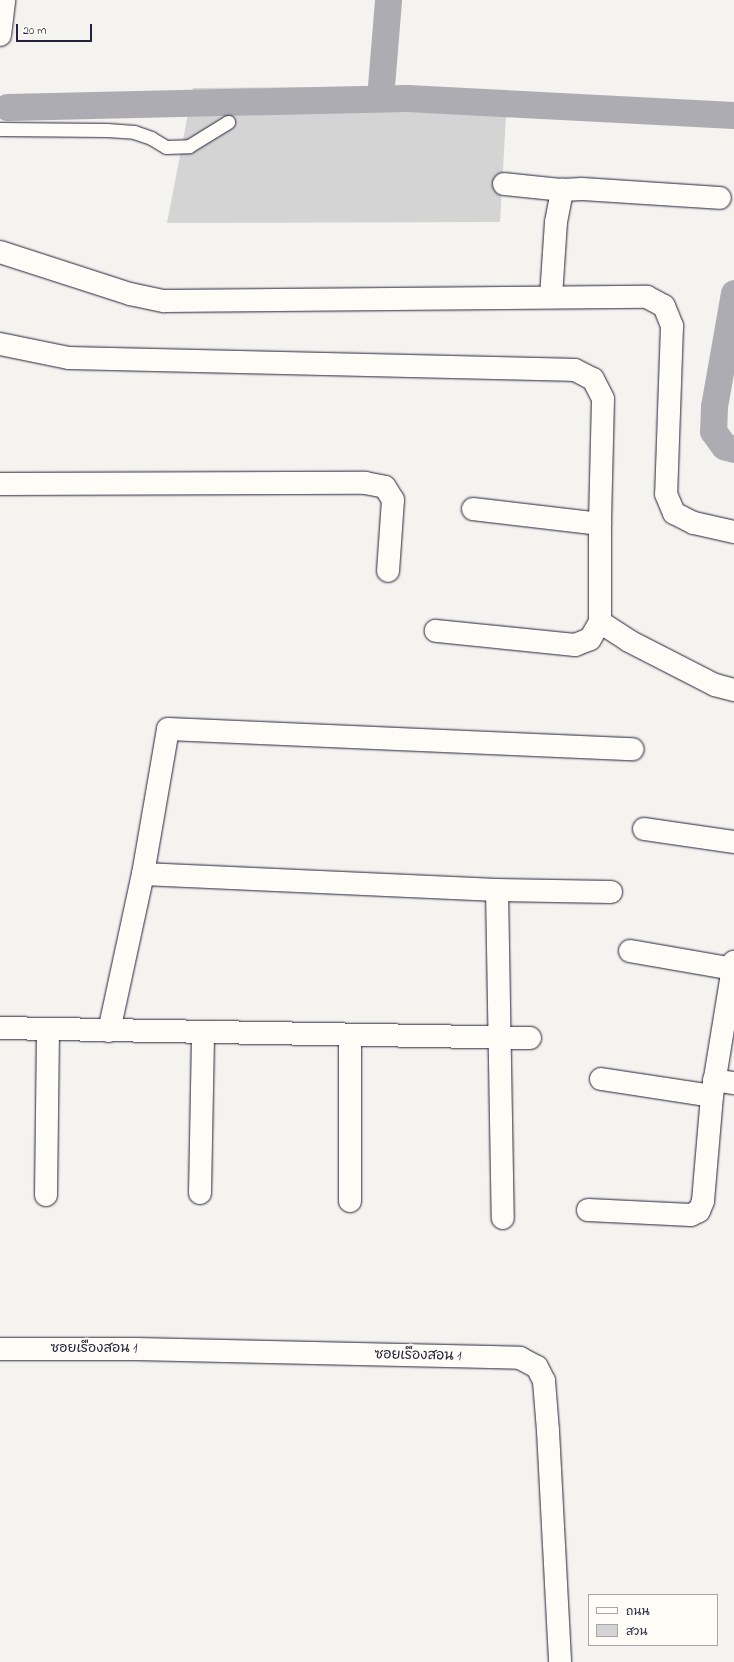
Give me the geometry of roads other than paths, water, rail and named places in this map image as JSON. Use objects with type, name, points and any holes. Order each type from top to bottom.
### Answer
[{"type":"street","points":[[0,36],[4,0]]},
{"type":"street","points":[[504,184],[562,190],[582,189],[720,198]]},
{"type":"street","points":[[552,297],[556,222],[562,190]]},
{"type":"street","points":[[0,252],[130,294],[164,301],[647,297],[664,306],[672,326],[666,494],[674,513],[694,523],[734,532]]},
{"type":"street","points":[[0,344],[69,358],[575,370],[593,379],[603,399],[600,524],[600,622],[590,639],[575,645],[436,631]]},
{"type":"street","points":[[0,484],[364,483],[385,487],[393,500],[388,571]]},
{"type":"street","points":[[473,509],[600,524]]},
{"type":"street","points":[[600,622],[628,641],[715,685],[734,690]]},
{"type":"street","points":[[109,1031],[144,874],[168,728],[633,749]]},
{"type":"street","points":[[644,829],[734,842]]},
{"type":"street","points":[[144,874],[497,890],[611,892]]},
{"type":"street","points":[[497,890],[503,1218]]},
{"type":"street","points":[[588,1210],[691,1215],[699,1211],[703,1201],[720,1086],[733,966],[630,951]]},
{"type":"street","points":[[0,1028],[530,1038]]},
{"type":"street","points":[[46,1195],[48,1029]]},
{"type":"street","points":[[200,1193],[203,1033]]},
{"type":"street","points":[[350,1035],[350,1201]]},
{"type":"street","points":[[601,1079],[720,1086]]},
{"type":"street","name":"ซอยเรืองสอน 1","points":[[0,1349],[136,1349],[520,1358],[537,1367],[544,1381],[548,1431],[560,1662]]},
{"type":"lane","points":[[0,129],[134,132],[151,138],[166,147],[189,146],[228,122]]},
{"type":"waterway","points":[[380,98],[388,0]]},
{"type":"waterway","points":[[7,107],[407,98],[734,115]]},
{"type":"waterway","points":[[734,293],[714,406],[713,431],[724,446],[734,449]]}]
